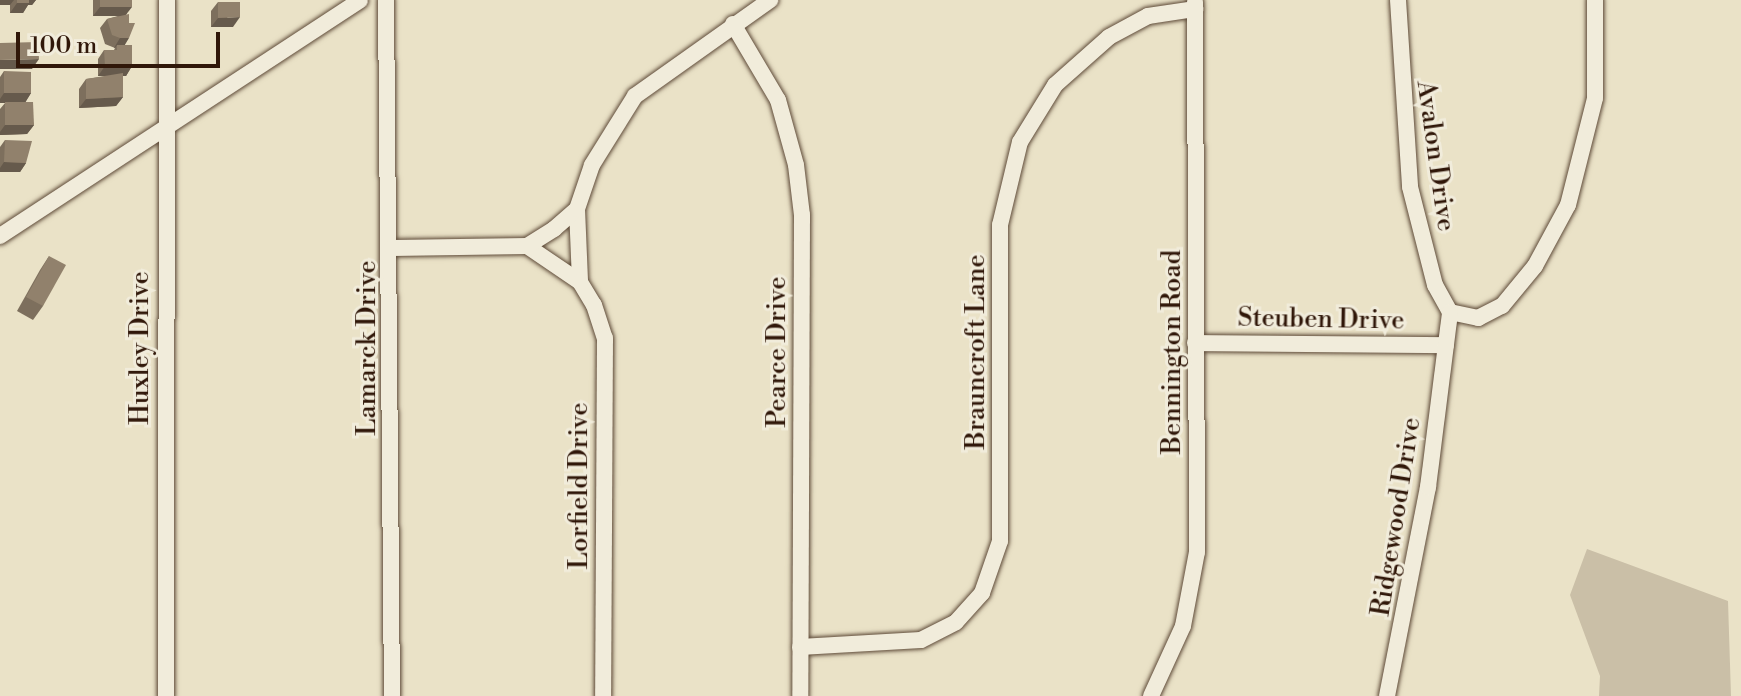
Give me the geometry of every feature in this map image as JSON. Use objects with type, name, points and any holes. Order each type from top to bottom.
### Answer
[{"type":"street","name":"Huxley Drive","points":[[166,696],[164,130],[167,0]]},
{"type":"street","points":[[0,236],[360,0]]},
{"type":"street","name":"Lamarck Drive","points":[[386,0],[392,248],[392,696]]},
{"type":"street","name":"Lorfield Drive","points":[[580,282],[577,209],[592,165],[635,96],[770,0]]},
{"type":"street","name":"Avalon Drive","points":[[1398,0],[1410,187],[1435,285],[1450,312]]},
{"type":"street","points":[[1450,312],[1478,318],[1502,306],[1535,266],[1568,205],[1595,98],[1595,0]]},
{"type":"street","name":"Bennington Road","points":[[1151,696],[1183,626],[1196,563],[1195,5]]},
{"type":"street","name":"Brauncroft Lane","points":[[800,647],[921,640],[956,622],[982,593],[1000,541],[1000,225],[1020,142],[1055,85],[1109,37],[1148,16],[1195,5]]},
{"type":"street","name":"Pearce Drive","points":[[733,24],[778,100],[796,165],[802,215],[800,696]]},
{"type":"street","points":[[392,248],[527,246],[577,209]]},
{"type":"street","name":"Lorfield Drive","points":[[527,246],[580,282],[594,305],[605,338],[603,696]]},
{"type":"street","name":"Ridgewood Drive","points":[[1387,696],[1426,502],[1450,312]]},
{"type":"street","name":"Steuben Drive","points":[[1195,343],[1446,345]]},
{"type":"shaded area","points":[[1587,549],[1728,601],[1731,696],[1599,696],[1600,676],[1570,595]]},
{"type":"building","points":[[100,0],[132,0],[132,7],[100,7]]},
{"type":"building","points":[[218,2],[240,2],[240,17],[218,18]]},
{"type":"building","points":[[129,14],[129,23],[135,23],[129,38],[112,35],[107,19]]},
{"type":"building","points":[[38,42],[39,59],[0,60],[0,43]]},
{"type":"building","points":[[117,45],[132,45],[132,66],[105,66],[104,50],[117,50]]},
{"type":"building","points":[[4,71],[31,72],[31,93],[4,93]]},
{"type":"building","points":[[123,73],[123,97],[86,99],[86,79]]},
{"type":"building","points":[[5,102],[33,102],[34,125],[5,125]]},
{"type":"building","points":[[5,140],[32,141],[26,163],[4,162]]},
{"type":"building","points":[[49,256],[66,265],[43,306],[26,297]]}]
